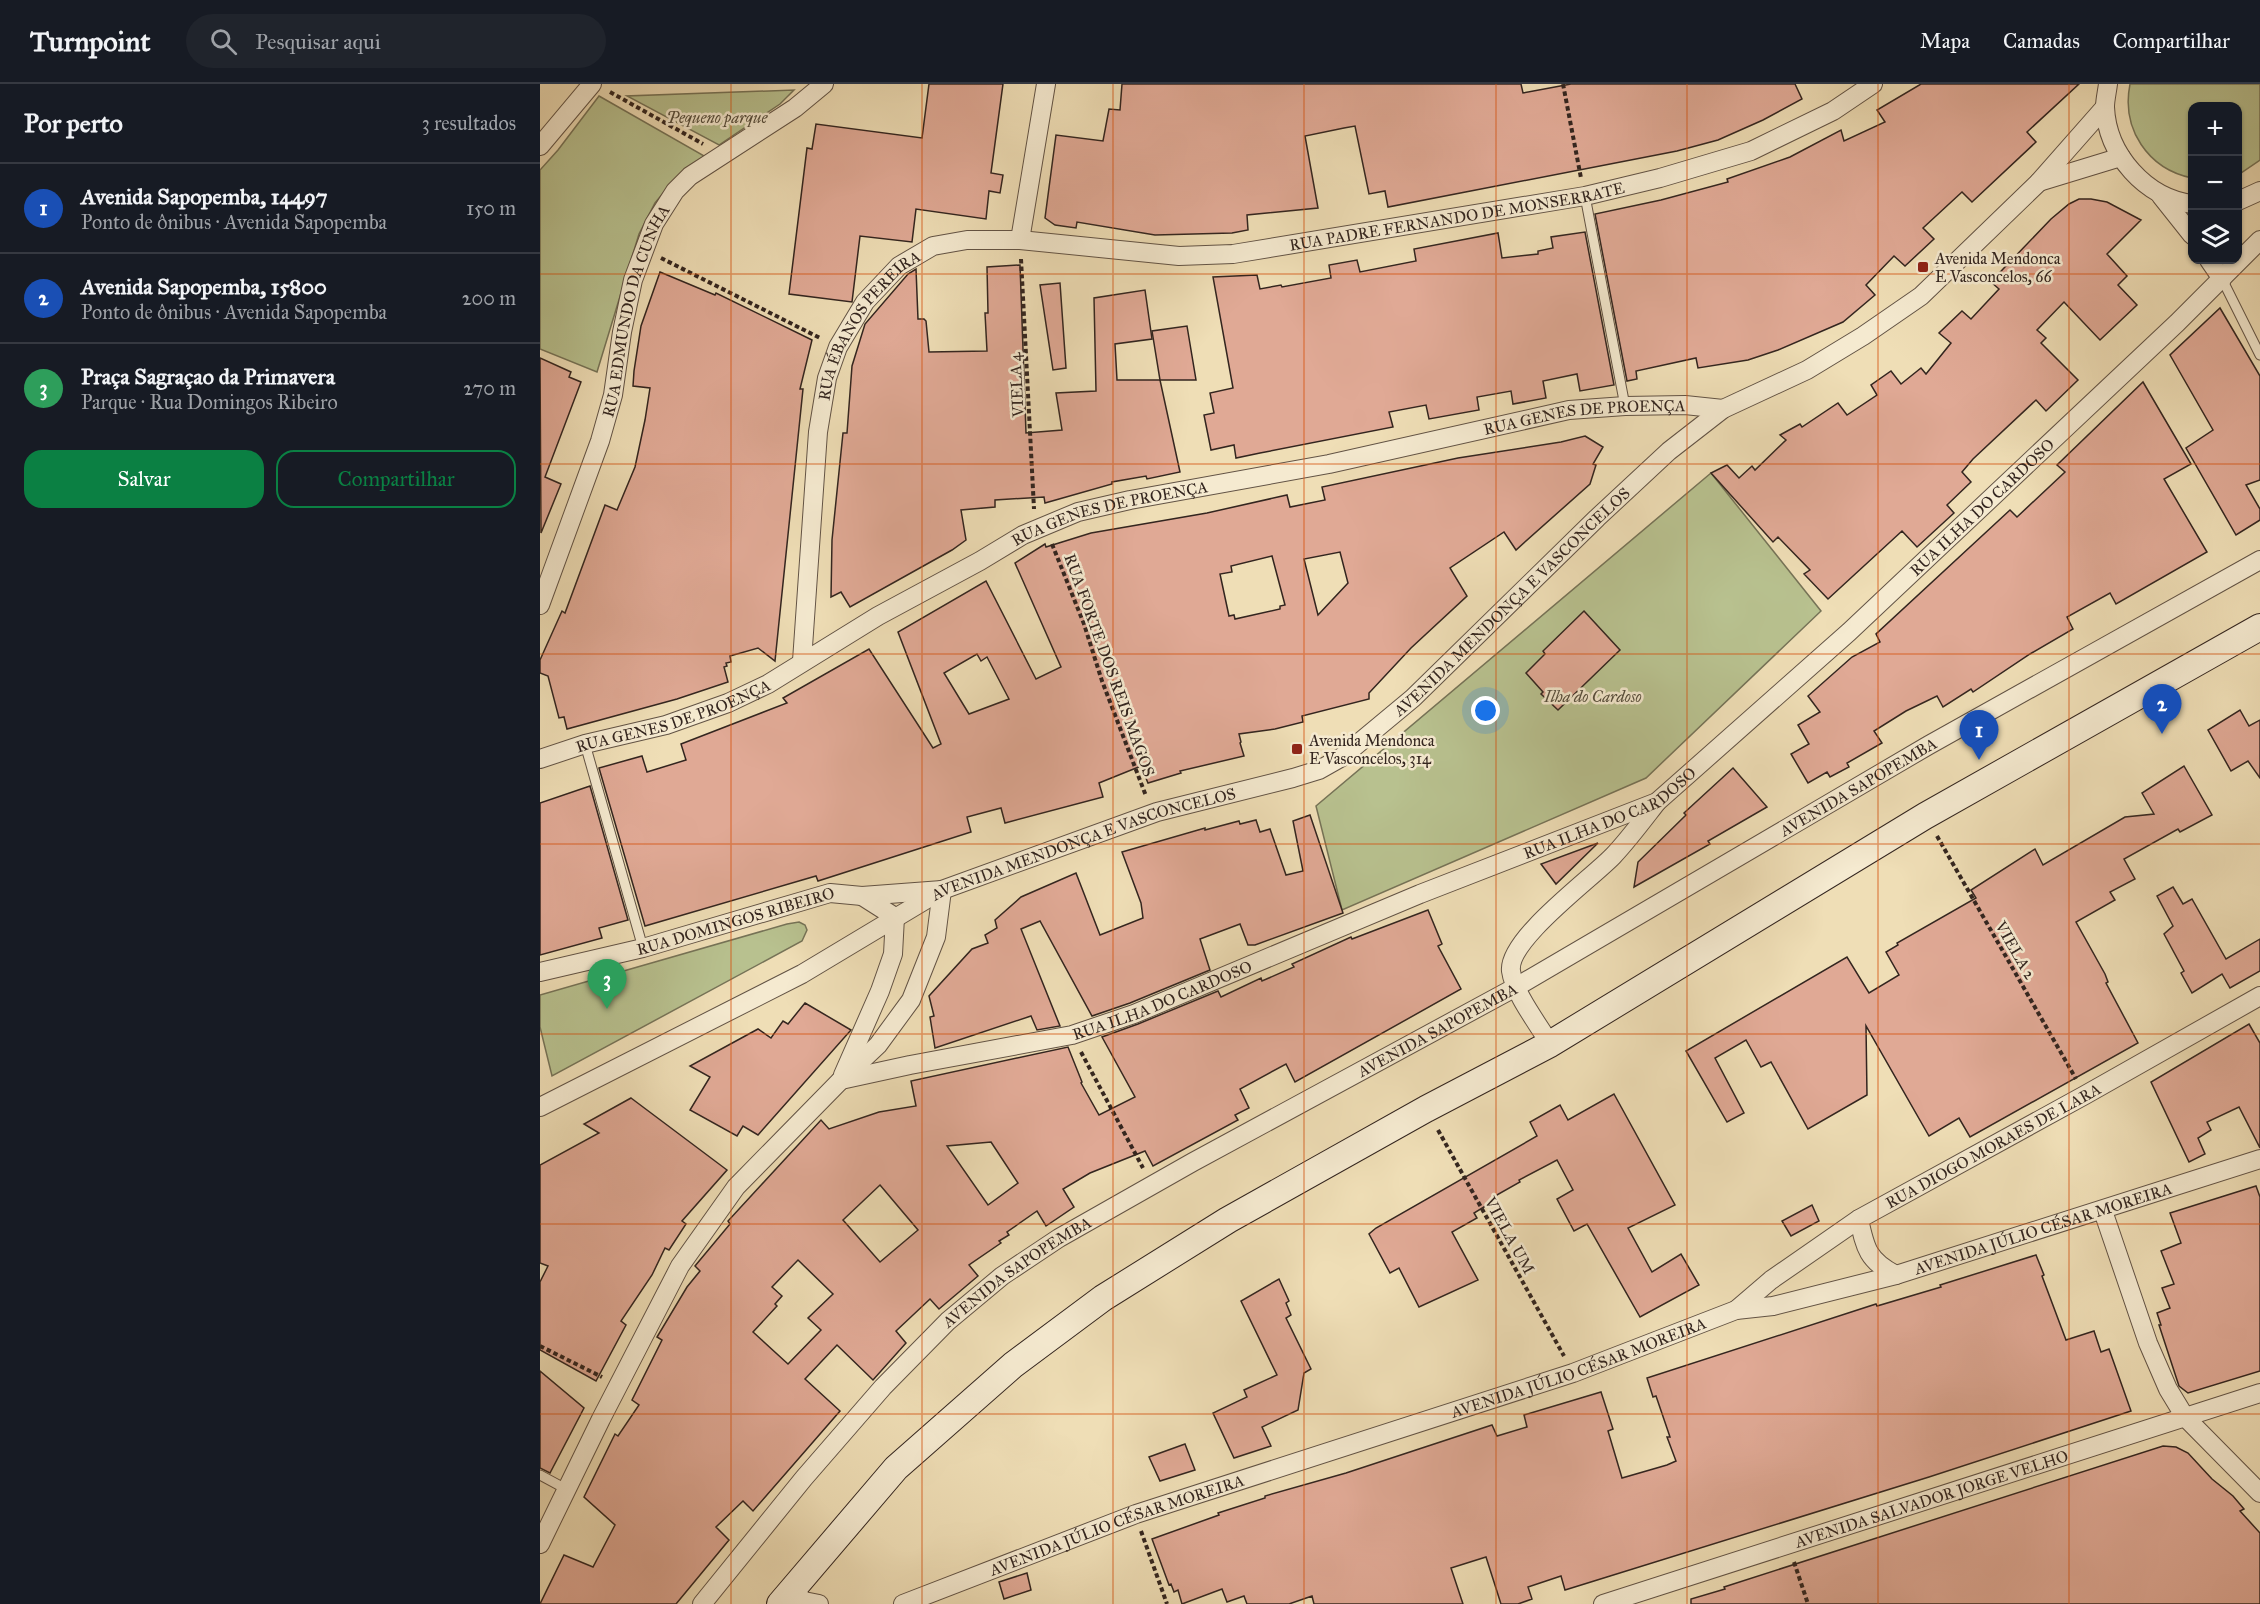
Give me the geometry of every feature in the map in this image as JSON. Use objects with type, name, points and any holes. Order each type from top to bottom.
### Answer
[{"type":"main road","points":[[786,1597],[896,1468],[1012,1365],[1104,1298],[1190,1244],[1426,1109],[1550,1044],[1925,816],[2260,627]]},
{"type":"street","name":"RUA EDMUNDO DA CUNHA","points":[[540,605],[600,441],[613,395],[622,332],[633,280],[654,224],[675,191],[690,176],[795,108],[824,84]]},
{"type":"street","points":[[1020,240],[1046,84]]},
{"type":"street","name":"RUA PADRE FERNANDO DE MONSERRATE","points":[[1020,240],[1179,255],[1233,254],[1585,196],[1660,178],[1751,151],[1833,111],[1873,84]]},
{"type":"street","points":[[2108,84],[2105,107],[2110,133],[2121,157],[2138,178],[2160,194],[2188,204]]},
{"type":"street","points":[[540,146],[599,87]]},
{"type":"street","name":"AVENIDA MENDONÇA E VASCONCELOS","points":[[540,1107],[802,974],[942,890],[1152,814],[1293,778],[1318,770],[1342,757],[1413,698],[1597,518],[1669,452],[1723,409],[1807,370],[1863,336],[1921,296],[2038,183],[2105,107]]},
{"type":"street","name":"AVENIDA MENDONÇA E VASCONCELOS","points":[[2038,183],[2121,157]]},
{"type":"street","points":[[2242,199],[2260,191]]},
{"type":"street","points":[[2160,194],[2188,229]]},
{"type":"street","name":"RUA ÉBANOS PEREIRA","points":[[802,661],[818,432],[827,378],[838,347],[865,302],[899,266],[933,246],[966,240],[1020,240]]},
{"type":"street","name":"RUA ILHA DO CARDOSO","points":[[841,1080],[1072,1035],[1134,1014],[1409,899],[1657,802],[1849,632],[2222,279],[2260,240]]},
{"type":"street","points":[[2212,264],[2222,279]]},
{"type":"street","name":"RUA GENES DE PROENÇA","points":[[540,759],[585,744],[666,725],[728,703],[768,684],[878,616],[1045,525],[1078,512],[1130,500],[1329,464],[1569,410],[1685,405],[1723,409]]},
{"type":"street","name":"AVENIDA SAPOPEMBA","points":[[702,1604],[804,1478],[884,1387],[948,1321],[1002,1276],[1059,1239],[1193,1162],[1516,987],[1929,745],[2260,560]]},
{"type":"street","points":[[1550,1044],[1516,987],[1511,970],[1514,954],[1533,929],[1613,857],[1657,802]]},
{"type":"street","points":[[540,1544],[680,1266],[736,1187],[841,1080],[878,1046],[911,1000],[936,937],[942,890]]},
{"type":"street","name":"RUA DOMINGOS RIBEIRO","points":[[540,972],[643,948],[830,892],[862,896],[942,890]]},
{"type":"street","name":"RUA DOMINGOS RIBEIRO","points":[[862,896],[895,917]]},
{"type":"street","points":[[841,1080],[880,991],[892,954],[895,917]]},
{"type":"street","name":"RUA DIOGO MORAES DE LARA","points":[[1736,1310],[1771,1280],[1859,1219],[2260,996]]},
{"type":"street","name":"AVENIDA JÚLIO CÉSAR MOREIRA","points":[[903,1604],[1136,1514],[1573,1373],[1736,1310],[1773,1306],[1896,1275],[2260,1159]]},
{"type":"street","points":[[2103,1210],[2148,1343],[2168,1389],[2184,1417],[2260,1493]]},
{"type":"street","points":[[1859,1219],[1865,1247],[1873,1260],[1896,1275]]},
{"type":"street","name":"AVENIDA SALVADOR JORGE VELHO","points":[[1603,1604],[2260,1393]]},
{"type":"street","points":[[786,1597],[819,1604]]},
{"type":"lane","points":[[1585,196],[1625,406]]},
{"type":"lane","points":[[2222,279],[2260,355]]},
{"type":"lane","points":[[585,744],[643,948]]},
{"type":"lane","points":[[540,1475],[566,1489]]},
{"type":"path","points":[[1563,84],[1585,196]]},
{"type":"path","points":[[599,87],[722,155]]},
{"type":"path","name":"VIELA 4","points":[[1020,240],[1034,513],[1045,525]]},
{"type":"path","points":[[644,250],[725,288],[838,347]]},
{"type":"path","name":"RUA FORTE DOS REIS MAGOS","points":[[1045,525],[1084,624],[1102,681],[1152,814]]},
{"type":"path","name":"VIELA 2","points":[[1925,816],[2085,1095]]},
{"type":"path","points":[[1072,1035],[1153,1187]]},
{"type":"path","name":"VIELA UM","points":[[1426,1109],[1573,1373]]},
{"type":"path","points":[[540,1346],[619,1385]]},
{"type":"path","points":[[1136,1514],[1167,1604]]},
{"type":"path","points":[[1788,1545],[1808,1604]]},
{"type":"green space","points":[[2130,84],[2260,84],[2260,160],[2242,172],[2242,102],[2188,102],[2188,177],[2176,173],[2162,166],[2141,144],[2134,131],[2128,101]]},
{"type":"green space","name":"Pequeno parque","points":[[794,90],[780,104],[719,145],[627,96]]},
{"type":"green space","points":[[599,96],[706,157],[674,180],[655,203],[639,234],[597,372],[540,349],[540,170]]},
{"type":"green space","name":"Ilha do Cardoso","points":[[1711,473],[1821,611],[1646,778],[1342,910],[1316,806]]},
{"type":"green space","points":[[799,922],[805,925],[807,930],[802,941],[552,1076],[540,1027],[540,995]]},
{"type":"building","points":[[929,84],[1003,84],[991,173],[1003,175],[1000,193],[989,191],[986,219],[916,209],[912,242],[860,236],[852,302],[789,294],[807,148],[812,149],[816,124],[922,138]]},
{"type":"building","points":[[1122,84],[1521,84],[1523,93],[1571,84],[1795,84],[1802,99],[1718,140],[1677,151],[1388,207],[1385,191],[1369,194],[1355,126],[1305,136],[1318,208],[1247,215],[1248,230],[1232,233],[1155,235],[1077,222],[1076,228],[1055,225],[1045,218],[1056,135],[1103,141],[1109,109],[1120,110]]},
{"type":"building","points":[[1921,84],[2079,84],[2027,132],[2036,142],[1972,202],[1962,192],[1923,228],[1934,239],[1905,266],[1894,256],[1866,285],[1875,295],[1843,322],[1778,350],[1748,360],[1698,368],[1696,358],[1636,371],[1637,379],[1627,381],[1595,214],[1661,200],[1728,182],[1727,179],[1790,157],[1841,130],[1844,141],[1885,122],[1877,110]]},
{"type":"building","points":[[2079,199],[2107,202],[2141,220],[2107,254],[2127,276],[2118,285],[2137,305],[2100,340],[2064,302],[2037,330],[2046,338],[2041,343],[2078,380],[2046,411],[2036,400],[1973,459],[1962,472],[1971,482],[1947,505],[1954,513],[1917,547],[1902,531],[1828,599],[1804,574],[1810,570],[1778,537],[1773,542],[1711,473],[1727,465],[1739,478],[1752,466],[1755,470],[1786,440],[1780,435],[1800,424],[1802,427],[1838,403],[1847,415],[1877,395],[1871,385],[1891,371],[1901,384],[1921,368],[1926,374],[1951,343],[1939,333],[1962,311],[1971,319],[1999,289],[1991,282],[2051,219]]},
{"type":"building","points":[[1585,232],[1614,385],[1580,391],[1577,374],[1543,381],[1546,398],[1513,404],[1511,391],[1477,397],[1479,410],[1429,419],[1426,405],[1389,412],[1393,427],[1236,458],[1234,445],[1211,450],[1204,415],[1214,413],[1210,393],[1233,388],[1213,277],[1257,275],[1260,289],[1281,285],[1282,287],[1331,278],[1329,265],[1357,260],[1360,272],[1416,261],[1414,249],[1498,233],[1502,258],[1538,254],[1538,251],[1553,248],[1551,237]]},
{"type":"building","points":[[1020,265],[1026,433],[1062,430],[1056,393],[1096,391],[1094,298],[1145,290],[1152,339],[1115,344],[1117,380],[1160,380],[1180,472],[1147,479],[1146,476],[1112,482],[1112,484],[1045,503],[1044,497],[995,500],[995,507],[961,510],[966,540],[952,550],[850,607],[841,592],[831,597],[832,540],[843,433],[847,433],[852,366],[865,324],[908,274],[916,269],[918,319],[926,321],[929,352],[987,351],[985,313],[988,313],[987,267]]},
{"type":"building","points":[[660,272],[715,295],[716,293],[812,340],[800,389],[803,389],[775,661],[758,648],[730,656],[731,662],[726,663],[727,666],[724,667],[728,682],[677,699],[567,729],[564,717],[559,718],[548,676],[540,673],[540,660],[562,611],[565,613],[605,505],[617,510],[635,467],[650,388],[633,386],[634,371],[641,326]]},
{"type":"building","points":[[1060,283],[1066,368],[1053,370],[1040,285]]},
{"type":"building","points":[[2220,308],[2260,376],[2260,480],[2246,485],[2260,509],[2260,520],[2236,535],[2186,448],[2213,430],[2170,355]]},
{"type":"building","points":[[1187,326],[1196,380],[1160,380],[1152,331]]},
{"type":"building","points":[[540,358],[571,372],[569,377],[581,382],[545,477],[561,484],[541,533]]},
{"type":"building","points":[[2143,382],[2191,464],[2164,479],[2207,552],[2116,604],[2110,593],[2067,617],[2073,629],[1973,692],[1971,689],[1943,707],[1937,696],[1906,711],[1874,731],[1882,743],[1847,763],[1849,767],[1830,777],[1827,772],[1808,783],[1791,754],[1809,744],[1798,725],[1820,712],[1808,696],[1852,657],[1880,642],[1876,634],[2010,510],[2017,517],[2065,472],[2057,465]]},
{"type":"building","points":[[1585,436],[1603,447],[1593,464],[1596,465],[1590,484],[1516,550],[1504,532],[1450,568],[1467,596],[1411,648],[1369,693],[1369,699],[1302,716],[1303,722],[1239,734],[1244,756],[1180,771],[1181,773],[1148,783],[1141,766],[1099,783],[1103,797],[1005,823],[1001,808],[967,817],[971,832],[818,881],[816,876],[645,926],[599,768],[642,756],[647,772],[686,760],[681,744],[787,703],[783,698],[869,649],[933,748],[941,744],[898,632],[986,581],[1036,679],[1061,667],[1015,563],[1045,544],[1046,547],[1091,533],[1207,513],[1287,495],[1290,507],[1325,500],[1322,487],[1458,458],[1561,442]],"holes":[[[1340,552],[1348,583],[1318,615],[1304,559]],[[1272,556],[1285,605],[1280,606],[1280,609],[1235,619],[1234,615],[1229,616],[1220,574],[1232,572],[1231,566]],[[977,654],[981,661],[987,657],[1009,699],[969,714],[944,673]]]},
{"type":"building","points":[[1584,611],[1620,650],[1558,710],[1541,694],[1543,692],[1526,673],[1545,654],[1543,651]]},
{"type":"building","points":[[2240,710],[2249,726],[2260,720],[2260,778],[2248,761],[2231,771],[2208,730]]},
{"type":"building","points":[[2184,766],[2212,815],[2180,832],[2178,829],[2124,859],[2135,879],[2110,892],[2115,900],[2076,922],[2105,974],[2108,982],[2106,983],[2138,1043],[1970,1137],[1959,1118],[1929,1136],[1866,1026],[1867,1095],[1808,1129],[1771,1062],[1761,1067],[1746,1040],[1715,1058],[1744,1113],[1727,1122],[1686,1051],[1847,957],[1869,993],[1899,975],[1886,952],[1898,945],[1897,943],[1976,898],[1971,890],[2035,849],[2043,865],[2125,817],[2154,814],[2142,793]]},
{"type":"building","points":[[1733,768],[1767,807],[1708,841],[1710,844],[1634,887],[1638,862],[1686,815],[1684,813]]},
{"type":"building","points":[[590,786],[628,920],[599,928],[602,938],[540,955],[540,803]]},
{"type":"building","points":[[1310,815],[1343,913],[1255,945],[1248,945],[1240,924],[1200,939],[1210,970],[1092,1016],[1040,921],[1021,929],[1060,1026],[1037,1030],[1031,1016],[935,1048],[930,1017],[934,1016],[929,996],[972,949],[988,943],[985,935],[997,928],[995,920],[1021,897],[1076,873],[1100,935],[1143,918],[1141,903],[1122,852],[1205,828],[1205,830],[1239,821],[1240,824],[1256,820],[1260,832],[1270,829],[1286,875],[1303,871],[1293,821]]},
{"type":"building","points":[[1598,843],[1556,884],[1541,864]]},
{"type":"building","points":[[2173,887],[2183,904],[2192,899],[2226,959],[2260,939],[2260,971],[2230,988],[2222,974],[2192,993],[2181,973],[2184,971],[2164,934],[2173,926],[2157,896]]},
{"type":"building","points":[[1428,910],[1442,944],[1438,946],[1461,989],[1295,1082],[1286,1064],[1240,1089],[1249,1108],[1235,1115],[1238,1120],[1153,1166],[1145,1151],[1090,1173],[1063,1189],[1074,1207],[1046,1226],[1037,1211],[1007,1232],[1009,1235],[999,1241],[1001,1243],[969,1265],[978,1276],[939,1309],[930,1299],[896,1331],[906,1343],[873,1380],[837,1345],[805,1379],[840,1411],[753,1511],[743,1501],[716,1527],[729,1540],[676,1604],[540,1604],[564,1555],[593,1567],[615,1525],[584,1497],[615,1434],[618,1436],[639,1405],[632,1400],[662,1340],[657,1337],[687,1287],[700,1271],[695,1266],[730,1224],[728,1221],[821,1120],[829,1129],[879,1112],[916,1106],[911,1081],[1068,1047],[1081,1083],[1099,1115],[1135,1097],[1102,1037],[1218,991],[1221,997],[1261,978],[1262,981],[1294,967],[1292,964],[1351,937],[1352,939]],"holes":[[[991,1142],[1018,1183],[988,1205],[947,1146]],[[880,1185],[918,1230],[880,1262],[843,1220]],[[798,1260],[833,1294],[808,1318],[821,1330],[788,1364],[753,1332],[777,1306],[775,1304],[782,1296],[772,1287]]]},
{"type":"building","points":[[805,1003],[851,1030],[758,1135],[743,1126],[737,1136],[690,1110],[710,1077],[690,1066],[758,1029],[771,1038],[783,1021],[788,1024]]},
{"type":"building","points":[[2249,1024],[2260,1043],[2260,1148],[2239,1107],[2207,1122],[2211,1130],[2198,1138],[2205,1154],[2189,1162],[2151,1082]]},
{"type":"building","points":[[1614,1094],[1675,1205],[1628,1228],[1652,1272],[1681,1254],[1699,1285],[1640,1317],[1587,1224],[1574,1231],[1557,1199],[1573,1190],[1557,1160],[1495,1196],[1497,1199],[1474,1213],[1477,1218],[1452,1232],[1478,1280],[1419,1307],[1399,1268],[1390,1273],[1369,1234],[1537,1136],[1530,1122],[1560,1105],[1568,1120]]},
{"type":"building","points":[[631,1098],[727,1170],[682,1221],[686,1224],[669,1250],[665,1248],[652,1275],[621,1321],[626,1325],[596,1381],[540,1350],[540,1282],[548,1266],[540,1263],[540,1165],[599,1133],[584,1124]]},
{"type":"building","points":[[2256,1186],[2260,1197],[2260,1371],[2188,1393],[2179,1386],[2157,1313],[2170,1308],[2162,1288],[2174,1284],[2161,1251],[2181,1243],[2170,1213]]},
{"type":"building","points":[[1812,1205],[1819,1221],[1791,1236],[1782,1221]]},
{"type":"building","points":[[2036,1255],[2066,1340],[2094,1331],[2101,1352],[2109,1349],[2131,1411],[1929,1477],[1565,1590],[1561,1576],[1528,1587],[1532,1599],[1518,1604],[1501,1604],[1486,1557],[1451,1568],[1463,1604],[1314,1604],[1312,1596],[1289,1604],[1247,1604],[1244,1596],[1227,1602],[1222,1589],[1182,1604],[1178,1590],[1174,1592],[1171,1584],[1169,1585],[1152,1539],[1219,1515],[1218,1513],[1265,1498],[1265,1496],[1346,1473],[1492,1425],[1497,1436],[1527,1427],[1524,1415],[1601,1392],[1613,1429],[1608,1431],[1622,1478],[1667,1465],[1676,1461],[1656,1396],[1653,1397],[1647,1378],[1876,1304],[1877,1306],[1941,1287],[1940,1285]]},
{"type":"building","points":[[1279,1279],[1289,1301],[1286,1303],[1291,1315],[1286,1318],[1311,1369],[1304,1373],[1298,1410],[1262,1427],[1271,1446],[1234,1458],[1213,1413],[1247,1397],[1244,1390],[1277,1375],[1241,1301]]},
{"type":"building","points":[[540,1371],[584,1408],[550,1473],[540,1468]]},
{"type":"building","points":[[1185,1444],[1195,1470],[1160,1481],[1149,1457]]},
{"type":"building","points":[[2163,1446],[2176,1447],[2188,1453],[2212,1479],[2233,1496],[2244,1509],[2240,1511],[2260,1533],[2260,1604],[1691,1604],[1691,1599],[1725,1589],[1724,1587]]},
{"type":"building","points":[[1027,1573],[1031,1590],[1004,1599],[999,1582]]},
{"type":"place","name":"Avenida Mendonca E Vasconcelos, 66","points":[[1923,267]]},
{"type":"place","name":"Avenida Sapopemba, 15800","points":[[2162,734]]},
{"type":"place","name":"Avenida Mendonca E Vasconcelos, 314","points":[[1297,749]]},
{"type":"place","name":"Avenida Sapopemba, 14497","points":[[1979,760]]},
{"type":"place","name":"Praça Sagraçao da Primavera","points":[[607,1009]]}]
